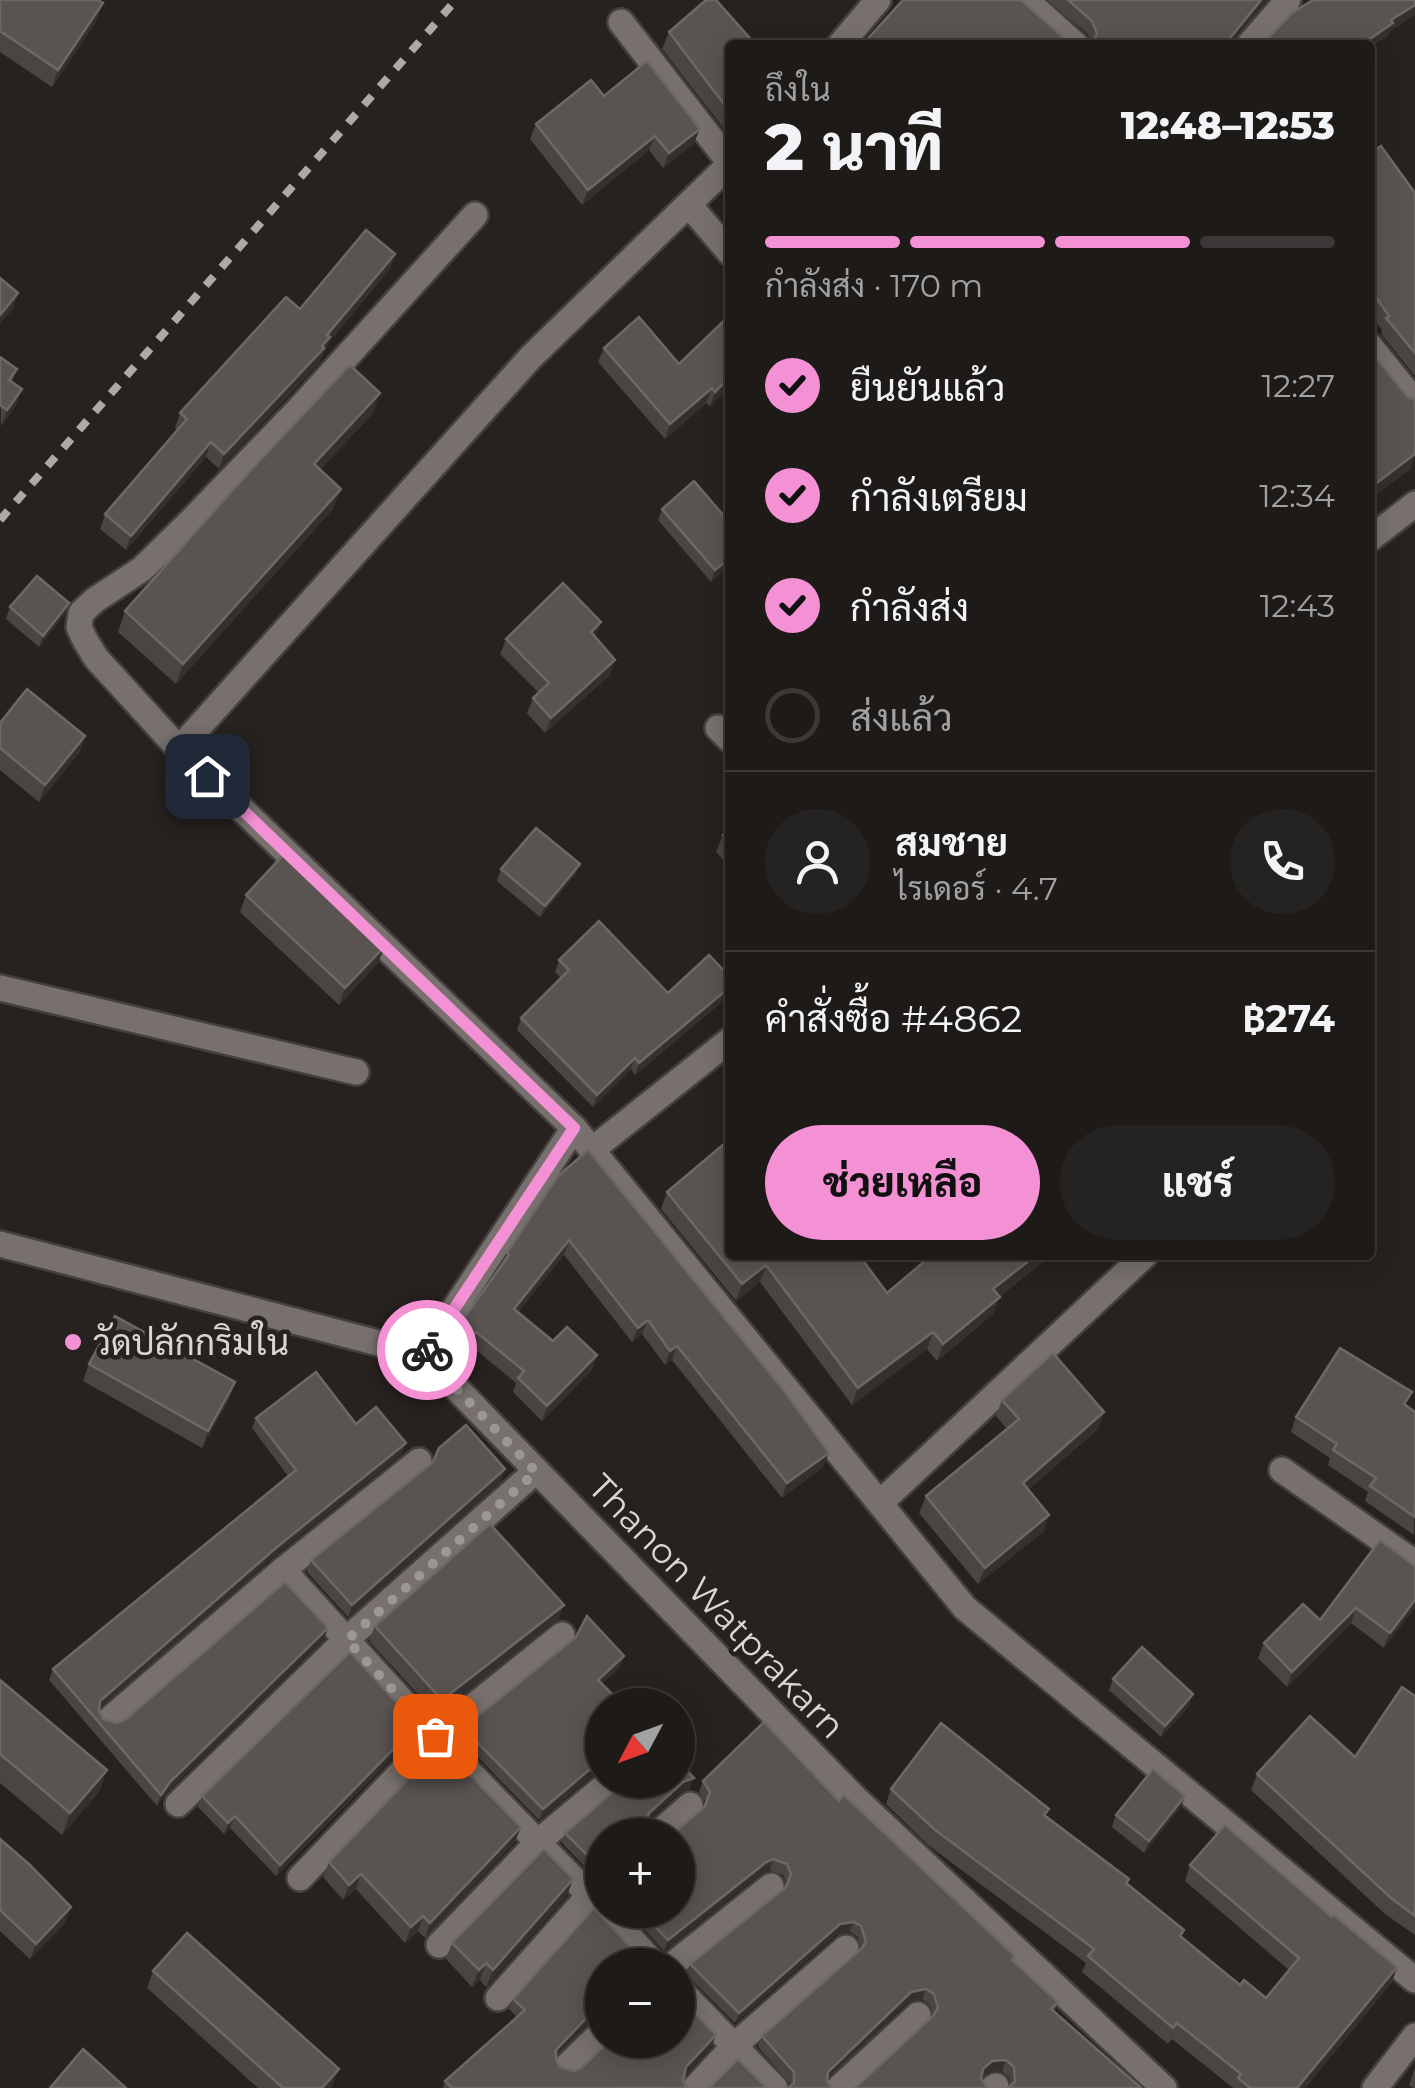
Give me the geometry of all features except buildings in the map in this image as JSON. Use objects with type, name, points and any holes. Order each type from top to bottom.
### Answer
[{"type":"street","points":[[844,40],[878,0]]},
{"type":"street","points":[[1026,0],[1070,40]]},
{"type":"street","points":[[1253,40],[1288,0]]},
{"type":"street","points":[[621,22],[725,157]]},
{"type":"street","points":[[179,749],[532,358],[725,169]]},
{"type":"street","points":[[690,206],[725,247]]},
{"type":"street","points":[[475,214],[300,408],[142,569],[95,600],[81,614],[78,627],[96,658],[179,749],[593,1149],[965,1608],[1415,1980]]},
{"type":"street","points":[[1375,352],[1415,402]]},
{"type":"street","points":[[1375,535],[1415,504]]},
{"type":"street","points":[[0,988],[356,1072]]},
{"type":"street","points":[[593,1149],[725,1044]]},
{"type":"street","points":[[0,1244],[424,1355],[574,1128]]},
{"type":"street","points":[[880,1504],[1141,1260]]},
{"type":"street","name":"Thanon Watprakarn","points":[[424,1355],[855,1798],[1164,2088]]},
{"type":"street","points":[[110,1718],[283,1570],[419,1461]]},
{"type":"street","points":[[1282,1470],[1415,1564]]},
{"type":"street","points":[[178,1804],[347,1640],[536,1472]]},
{"type":"street","points":[[283,1570],[435,1736],[585,1884]]},
{"type":"street","points":[[300,1878],[435,1736],[562,1635]]},
{"type":"street","points":[[439,1945],[539,1841],[590,1798]]},
{"type":"street","points":[[675,1818],[690,1805]]},
{"type":"street","points":[[693,1948],[770,1886]]},
{"type":"street","points":[[498,1998],[585,1913]]},
{"type":"street","points":[[625,1928],[641,1948]]},
{"type":"street","points":[[695,2088],[735,2046],[846,1948]]},
{"type":"street","points":[[695,2005],[775,2088]]},
{"type":"street","points":[[839,2088],[918,2014]]},
{"type":"street","points":[[1375,2088],[1415,2036]]},
{"type":"street","points":[[567,2066],[585,2049]]},
{"type":"railway","points":[[0,520],[456,0]]},
{"type":"way so far","points":[[427,1350],[424,1355],[536,1472],[347,1640],[435,1736]]},
{"type":"place","name":"วัดปลักกริมใน","points":[[73,1342]]},
{"type":"route","points":[[207,776],[574,1128],[427,1350]]}]
